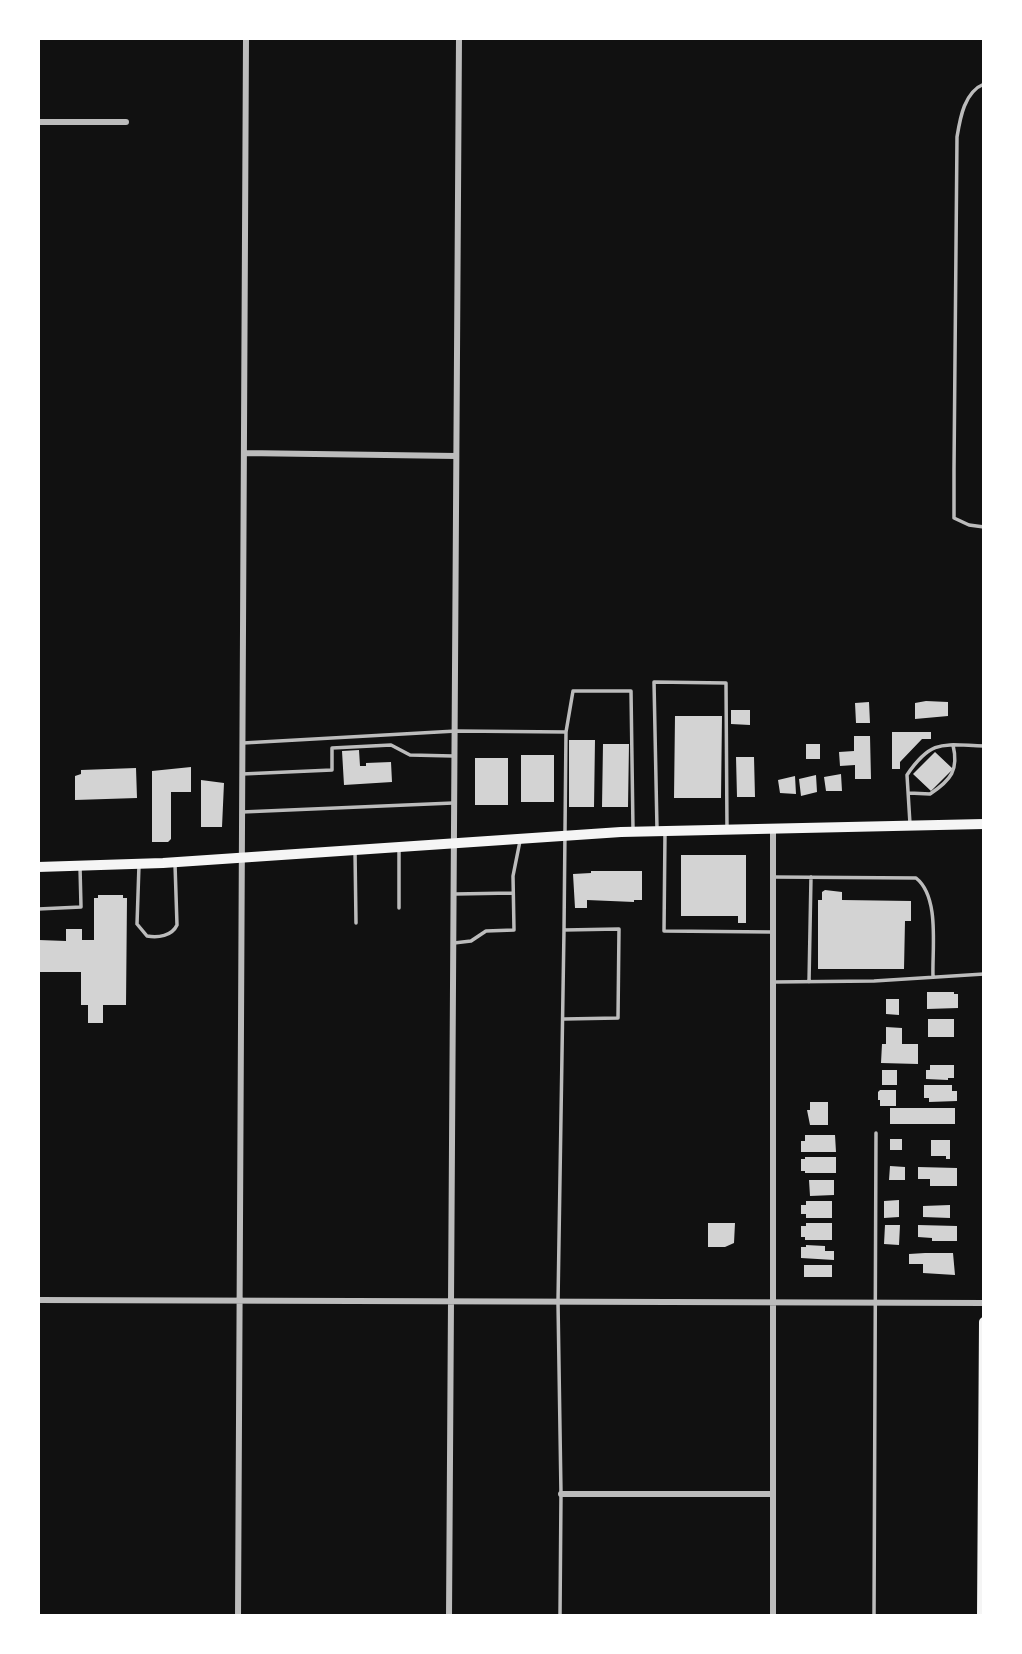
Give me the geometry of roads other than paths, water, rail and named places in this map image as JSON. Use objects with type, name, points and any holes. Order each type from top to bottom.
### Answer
[{"type":"main road","points":[[38,867],[175,862],[633,831],[984,824]]},
{"type":"main road","points":[[982,1615],[984,1322]]},
{"type":"street","points":[[238,1615],[246,38]]},
{"type":"street","points":[[449,1615],[459,38]]},
{"type":"street","points":[[38,122],[126,122]]},
{"type":"street","points":[[244,453],[456,456]]},
{"type":"street","points":[[773,829],[773,1615]]},
{"type":"street","points":[[38,1300],[984,1303]]},
{"type":"street","points":[[561,1494],[773,1494]]},
{"type":"lane","points":[[984,84],[978,86],[968,98],[960,116],[957,137],[954,469],[954,518],[969,526],[984,527]]},
{"type":"lane","points":[[727,830],[726,683],[654,682],[664,931],[773,932]]},
{"type":"lane","points":[[560,1615],[558,1302],[564,1020],[563,836],[566,732],[573,691],[631,691],[633,831]]},
{"type":"lane","points":[[242,743],[456,731],[566,732]]},
{"type":"lane","points":[[242,774],[332,770],[332,748],[391,745],[410,755],[455,756]]},
{"type":"lane","points":[[910,826],[907,775],[931,748],[938,745],[984,746]]},
{"type":"lane","points":[[908,793],[933,793],[955,769],[957,760],[953,745]]},
{"type":"lane","points":[[242,812],[455,803]]},
{"type":"lane","points":[[452,943],[471,941],[486,930],[514,930],[513,876],[521,839]]},
{"type":"lane","points":[[398,847],[398,908]]},
{"type":"lane","points":[[355,850],[356,923]]},
{"type":"lane","points":[[139,863],[138,924],[146,936],[155,937],[171,933],[177,925],[175,862]]},
{"type":"lane","points":[[38,908],[81,907],[80,866]]},
{"type":"lane","points":[[773,877],[916,878],[925,884],[932,899],[933,977]]},
{"type":"lane","points":[[809,982],[811,877]]},
{"type":"lane","points":[[453,894],[513,893]]},
{"type":"lane","points":[[564,930],[619,929],[618,1018],[564,1020]]},
{"type":"lane","points":[[773,982],[874,981],[984,974]]},
{"type":"lane","points":[[874,1615],[876,1133]]}]
